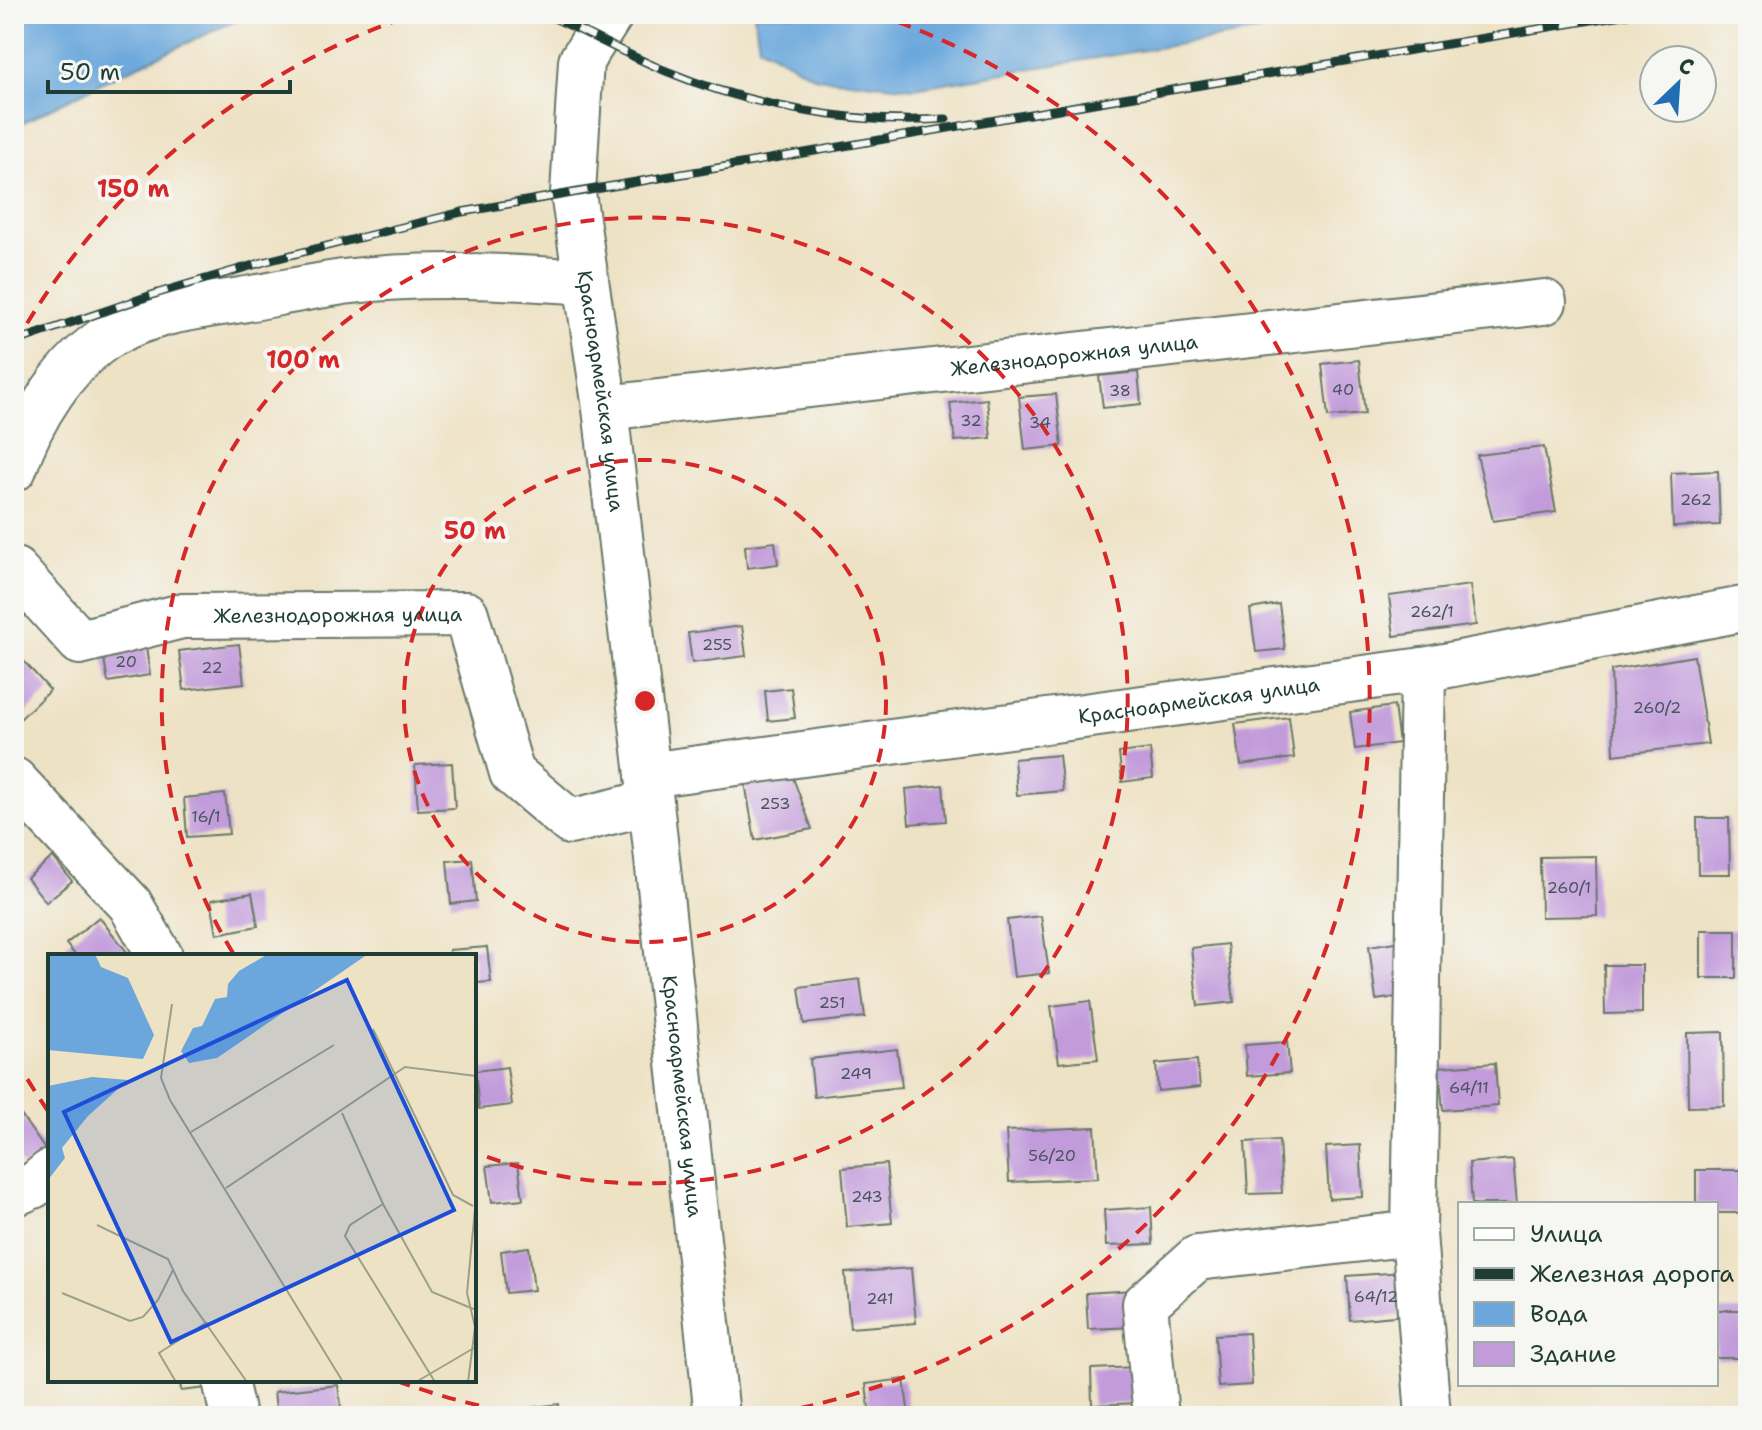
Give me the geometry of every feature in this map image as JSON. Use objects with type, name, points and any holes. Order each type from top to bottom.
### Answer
[{"type":"street","name":"Красноармейская улица","points":[[611,14],[581,61],[573,193],[605,408],[717,1416]]},
{"type":"street","points":[[14,469],[38,415],[83,355],[112,334],[143,320],[190,306],[343,282],[497,275],[586,282]]},
{"type":"street","name":"Железнодорожная улица","points":[[605,408],[1544,302]]},
{"type":"street","name":"Железнодорожная улица","points":[[15,570],[80,642],[182,616],[466,614],[512,773],[570,822],[649,788]]},
{"type":"street","name":"Красноармейская улица","points":[[649,788],[1423,670],[1748,608]]},
{"type":"street","points":[[1423,670],[1414,1233],[1428,1416]]},
{"type":"street","points":[[14,780],[130,904],[159,954]]},
{"type":"street","points":[[14,1194],[33,1186],[48,1174]]},
{"type":"street","points":[[1156,1416],[1145,1304],[1197,1258],[1414,1233]]},
{"type":"street","points":[[225,1382],[233,1416]]},
{"type":"water","points":[[14,14],[250,14],[117,75],[14,127]]},
{"type":"water","points":[[754,14],[1364,14],[914,88],[817,78],[759,46]]},
{"type":"building","points":[[1359,360],[1365,414],[1328,417],[1322,364]]},
{"type":"building","points":[[1138,372],[1141,404],[1103,408],[1099,376]]},
{"type":"building","points":[[1056,394],[1062,446],[1025,450],[1019,397]]},
{"type":"building","points":[[987,399],[991,438],[955,441],[950,403]]},
{"type":"building","points":[[1544,447],[1556,512],[1493,521],[1477,455]]},
{"type":"building","points":[[1718,471],[1720,525],[1673,527],[1671,473]]},
{"type":"building","points":[[775,542],[778,564],[747,568],[745,546]]},
{"type":"building","points":[[1470,585],[1476,625],[1394,636],[1389,596]]},
{"type":"building","points":[[1279,604],[1285,649],[1256,652],[1250,609]]},
{"type":"building","points":[[742,626],[746,656],[692,663],[688,633]]},
{"type":"building","points":[[145,640],[150,675],[108,682],[102,647]]},
{"type":"building","points":[[239,644],[244,683],[184,690],[179,651]]},
{"type":"building","points":[[1694,656],[1708,744],[1614,755],[1611,670]]},
{"type":"building","points":[[20,657],[50,690],[14,725],[14,663]]},
{"type":"building","points":[[791,688],[795,718],[768,721],[765,691]]},
{"type":"building","points":[[1394,706],[1399,743],[1355,749],[1350,712]]},
{"type":"building","points":[[1289,717],[1294,758],[1241,765],[1235,724]]},
{"type":"building","points":[[1150,749],[1153,778],[1122,782],[1119,753]]},
{"type":"building","points":[[1059,755],[1063,791],[1017,795],[1014,759]]},
{"type":"building","points":[[452,763],[455,808],[418,810],[415,765]]},
{"type":"building","points":[[789,767],[812,829],[755,840],[744,777]]},
{"type":"building","points":[[943,785],[946,821],[909,824],[906,789]]},
{"type":"building","points":[[225,794],[229,834],[187,837],[184,798]]},
{"type":"building","points":[[1697,818],[1729,818],[1730,874],[1698,874]]},
{"type":"building","points":[[1596,856],[1597,916],[1541,917],[1540,857]]},
{"type":"building","points":[[53,857],[72,881],[46,902],[27,878]]},
{"type":"building","points":[[472,859],[476,901],[451,904],[447,861]]},
{"type":"building","points":[[252,893],[258,926],[217,934],[211,900]]},
{"type":"building","points":[[1041,916],[1049,973],[1014,977],[1007,920]]},
{"type":"building","points":[[99,917],[128,953],[74,954],[66,944]]},
{"type":"building","points":[[1701,930],[1736,930],[1736,978],[1701,978]]},
{"type":"building","points":[[1402,941],[1410,995],[1376,1000],[1369,946]]},
{"type":"building","points":[[1227,944],[1234,1002],[1198,1006],[1191,948]]},
{"type":"building","points":[[487,947],[491,982],[476,983],[476,954],[449,954],[449,950]]},
{"type":"building","points":[[1604,965],[1642,965],[1642,1013],[1605,1014]]},
{"type":"building","points":[[860,979],[865,1017],[804,1024],[799,987]]},
{"type":"building","points":[[1090,1001],[1098,1059],[1059,1063],[1051,1006]]},
{"type":"building","points":[[1723,1032],[1724,1106],[1688,1107],[1687,1033]]},
{"type":"building","points":[[1287,1042],[1290,1073],[1247,1076],[1245,1045]]},
{"type":"building","points":[[897,1049],[902,1087],[814,1097],[810,1059]]},
{"type":"building","points":[[1197,1060],[1200,1087],[1158,1091],[1156,1064]]},
{"type":"building","points":[[1495,1063],[1498,1106],[1443,1110],[1439,1067]]},
{"type":"building","points":[[507,1067],[512,1105],[479,1109],[476,1071]]},
{"type":"building","points":[[14,1105],[46,1151],[23,1166],[14,1153]]},
{"type":"building","points":[[1095,1127],[1098,1178],[1009,1182],[1006,1131]]},
{"type":"building","points":[[1279,1140],[1282,1193],[1248,1194],[1245,1142]]},
{"type":"building","points":[[1360,1145],[1363,1197],[1329,1199],[1326,1147]]},
{"type":"building","points":[[1513,1159],[1517,1202],[1472,1202],[1469,1163]]},
{"type":"building","points":[[518,1163],[523,1199],[492,1202],[487,1166]]},
{"type":"building","points":[[886,1164],[892,1223],[847,1227],[842,1168]]},
{"type":"building","points":[[1696,1170],[1741,1170],[1742,1213],[1718,1213],[1718,1202],[1696,1202]]},
{"type":"building","points":[[1151,1207],[1153,1244],[1106,1246],[1104,1210]]},
{"type":"building","points":[[529,1247],[534,1290],[506,1293],[501,1251]]},
{"type":"building","points":[[911,1268],[916,1323],[850,1328],[845,1273]]},
{"type":"building","points":[[1403,1272],[1406,1315],[1350,1320],[1347,1276]]},
{"type":"building","points":[[1134,1290],[1136,1327],[1088,1329],[1086,1293]]},
{"type":"building","points":[[1718,1310],[1742,1310],[1743,1358],[1718,1358]]},
{"type":"building","points":[[1249,1333],[1252,1385],[1218,1387],[1215,1335]]},
{"type":"building","points":[[1138,1367],[1140,1403],[1092,1405],[1091,1369]]},
{"type":"building","points":[[904,1379],[909,1416],[870,1416],[866,1384]]},
{"type":"building","points":[[180,1382],[215,1382],[216,1387],[181,1391]]},
{"type":"building","points":[[338,1385],[342,1416],[277,1416],[274,1392]]},
{"type":"building","points":[[559,1404],[560,1416],[520,1416],[519,1409]]},
{"type":"railway","points":[[545,14],[666,71],[733,95],[839,116],[946,119]]},
{"type":"railway","points":[[14,342],[158,293],[267,261],[462,212],[1628,14]]}]
